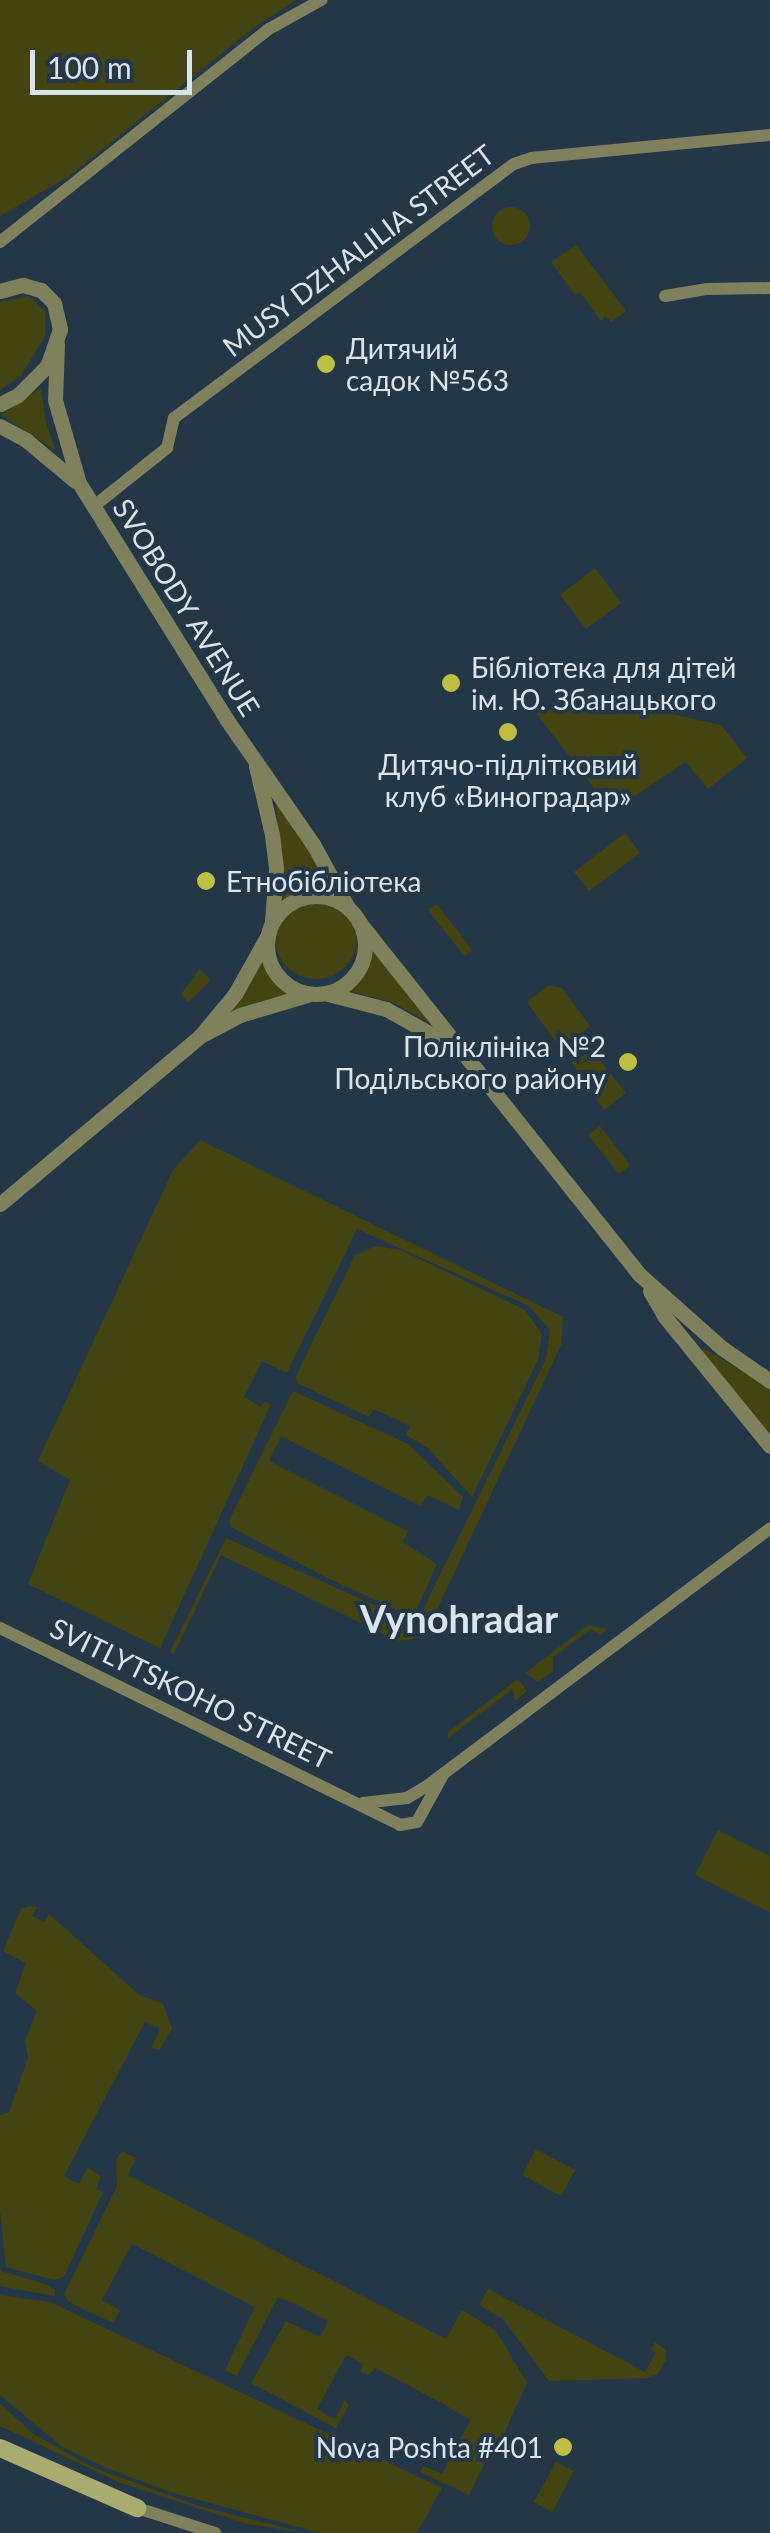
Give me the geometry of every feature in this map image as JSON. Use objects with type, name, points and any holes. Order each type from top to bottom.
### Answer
[{"type":"main road","points":[[0,2439],[46,2470]]},
{"type":"main road","points":[[0,2448],[137,2508]]},
{"type":"street","points":[[0,242],[269,29],[321,0]]},
{"type":"street","name":"MUSY DZHALILIA STREET","points":[[93,507],[166,448],[174,418],[514,164],[531,158],[770,135]]},
{"type":"street","name":"SVOBODY AVENUE","points":[[4,287],[41,290],[54,303],[60,329],[55,400],[78,483],[253,758],[314,844],[348,908]]},
{"type":"street","points":[[664,296],[706,289],[770,288]]},
{"type":"street","points":[[0,404],[35,380],[57,344]]},
{"type":"street","name":"SVOBODY AVENUE","points":[[0,426],[26,440],[78,483]]},
{"type":"street","name":"SVOBODY AVENUE","points":[[253,758],[276,869],[270,930]]},
{"type":"street","points":[[0,1204],[200,1036],[235,994],[281,910],[305,897],[332,899],[348,908],[640,1275],[665,1317],[770,1446]]},
{"type":"street","points":[[200,1036],[240,1015],[348,981],[360,966],[364,940],[359,922]]},
{"type":"street","points":[[270,930],[268,954],[275,971],[296,989],[386,1009],[459,1050]]},
{"type":"street","points":[[640,1275],[722,1348],[770,1381]]},
{"type":"street","points":[[444,1773],[420,1810],[417,1822],[400,1825],[393,1810],[403,1799],[444,1773],[770,1528]]},
{"type":"street","name":"SVITLYTSKOHO STREET","points":[[0,1628],[400,1825]]},
{"type":"street","points":[[360,1803],[403,1799],[420,1810]]},
{"type":"street","points":[[137,2508],[215,2533]]},
{"type":"shaded area","points":[[0,0],[296,0],[253,28],[68,177],[0,216]]},
{"type":"shaded area","points":[[511,207],[524,213],[530,226],[524,239],[511,245],[498,239],[492,226],[498,213]]},
{"type":"shaded area","points":[[576,245],[626,311],[611,322],[606,316],[601,321],[580,292],[575,295],[551,262]]},
{"type":"shaded area","points":[[29,296],[45,311],[45,336],[21,376],[0,390],[0,302]]},
{"type":"shaded area","points":[[41,388],[46,423],[56,451],[1,415]]},
{"type":"shaded area","points":[[595,568],[621,603],[586,629],[560,595]]},
{"type":"shaded area","points":[[604,699],[721,725],[747,758],[708,789],[686,762],[612,811],[536,713]]},
{"type":"shaded area","points":[[280,798],[336,894],[310,890],[284,901],[281,898],[276,800]]},
{"type":"shaded area","points":[[625,833],[640,853],[589,891],[574,872]]},
{"type":"shaded area","points":[[316,897],[345,909],[357,938],[345,967],[316,979],[287,967],[275,938],[287,909]]},
{"type":"shaded area","points":[[437,904],[472,950],[464,956],[428,910]]},
{"type":"shaded area","points":[[372,947],[433,1025],[394,1003],[350,991]]},
{"type":"shaded area","points":[[263,952],[273,980],[289,994],[227,1018]]},
{"type":"shaded area","points":[[200,969],[211,980],[188,1003],[181,994]]},
{"type":"shaded area","points":[[549,985],[562,988],[590,1026],[561,1049],[527,1002]]},
{"type":"shaded area","points":[[592,1050],[626,1093],[604,1110],[572,1063]]},
{"type":"shaded area","points":[[600,1126],[630,1165],[619,1174],[588,1135]]},
{"type":"shaded area","points":[[200,1140],[563,1317],[561,1345],[426,1633],[418,1638],[398,1641],[221,1555],[174,1654],[170,1652],[226,1538],[416,1624],[546,1359],[550,1330],[529,1306],[357,1229],[287,1373],[262,1361],[244,1397],[261,1407],[265,1401],[271,1404],[160,1648],[28,1584],[70,1480],[38,1461],[173,1170]]},
{"type":"shaded area","points":[[375,1246],[401,1250],[525,1310],[542,1334],[538,1360],[472,1497],[428,1448],[406,1435],[410,1426],[374,1409],[369,1417],[297,1383],[296,1376],[355,1255]]},
{"type":"shaded area","points":[[703,1348],[770,1387],[770,1436],[700,1353]]},
{"type":"shaded area","points":[[293,1391],[408,1444],[463,1497],[459,1510],[427,1495],[421,1506],[281,1436],[269,1461],[408,1531],[403,1542],[437,1564],[413,1617],[327,1578],[231,1527],[229,1521]]},
{"type":"shaded area","points":[[588,1625],[607,1629],[600,1635],[591,1629],[553,1657],[553,1671],[538,1682],[525,1673]]},
{"type":"shaded area","points":[[518,1679],[527,1691],[515,1701],[513,1689],[448,1738],[448,1732]]},
{"type":"shaded area","points":[[718,1830],[770,1856],[770,1912],[695,1875]]},
{"type":"shaded area","points":[[37,1907],[32,1916],[44,1922],[49,1914],[138,1994],[163,2004],[172,2028],[160,2050],[151,2048],[160,2029],[145,2022],[64,2176],[79,2184],[88,2167],[101,2177],[96,2189],[103,2192],[64,2277],[54,2280],[6,2267],[0,2208],[0,2115],[9,2112],[28,2058],[25,2041],[37,2011],[15,1993],[26,1963],[3,1951],[21,1909]]},
{"type":"shaded area","points":[[536,2149],[575,2170],[561,2196],[522,2175]]},
{"type":"shaded area","points":[[122,2151],[136,2158],[128,2175],[446,2339],[462,2310],[496,2331],[527,2383],[492,2460],[487,2458],[469,2495],[420,2472],[424,2466],[442,2474],[470,2420],[375,2368],[369,2375],[360,2372],[363,2364],[346,2355],[317,2409],[335,2419],[345,2400],[349,2405],[336,2428],[251,2383],[286,2321],[320,2337],[328,2321],[295,2304],[278,2297],[237,2376],[225,2370],[255,2307],[132,2244],[102,2300],[120,2310],[113,2323],[69,2302],[64,2294],[117,2186],[116,2160]]},
{"type":"shaded area","points":[[0,2265],[1,2271],[45,2284],[55,2290],[55,2296],[0,2286]]},
{"type":"shaded area","points":[[488,2289],[645,2372],[656,2353],[651,2350],[655,2342],[666,2350],[666,2360],[658,2374],[647,2378],[549,2381],[504,2320],[479,2305]]},
{"type":"shaded area","points":[[0,2295],[50,2302],[442,2488],[417,2533],[320,2533],[170,2492],[109,2469],[64,2448],[0,2395]]},
{"type":"shaded area","points":[[0,2404],[35,2435],[92,2467],[199,2506],[306,2533],[247,2524],[121,2483],[0,2426]]},
{"type":"shaded area","points":[[556,2462],[574,2471],[552,2512],[534,2502]]},
{"type":"place","name":"Дитячий садок №563","points":[[326,364]]},
{"type":"place","name":"Бібліотека для дітей ім. Ю. Збанацького","points":[[451,683]]},
{"type":"place","name":"Дитячо-підлітковий клуб «Виноградар»","points":[[508,732]]},
{"type":"place","name":"Етнобібліотека","points":[[206,881]]},
{"type":"place","name":"Поліклініка №2 Подільського району","points":[[628,1062]]},
{"type":"place","name":"Nova Poshta #401","points":[[563,2447]]},
{"type":"district","name":"Vynohradar","points":[[459,1619]]}]
